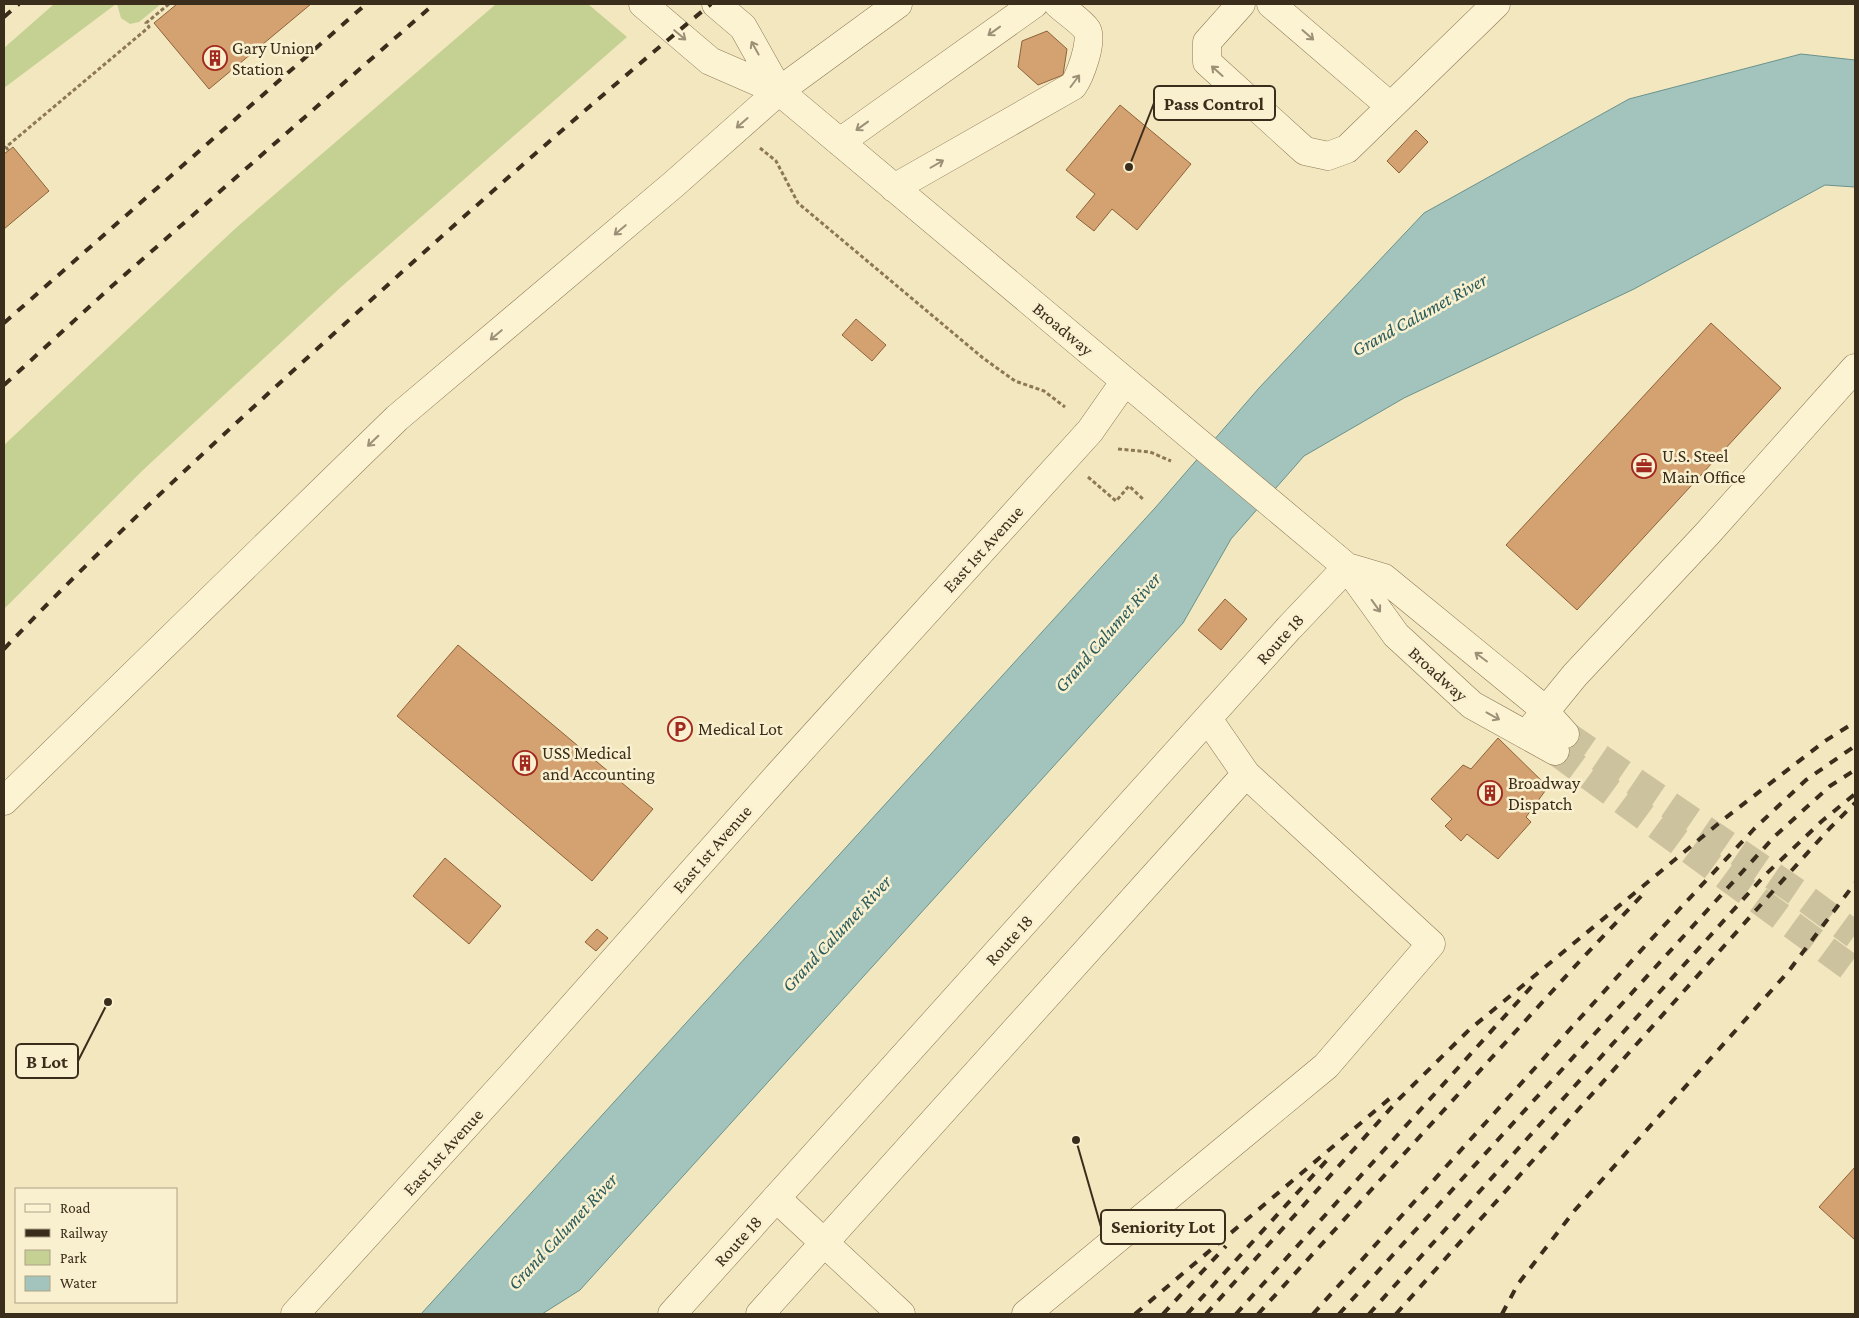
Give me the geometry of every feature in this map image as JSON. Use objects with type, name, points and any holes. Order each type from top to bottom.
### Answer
[{"type":"street","name":"Broadway","points":[[643,4],[710,61],[779,91],[1347,567],[1396,635],[1472,705],[1526,734],[1560,742],[1545,711],[1496,668],[1384,578],[1347,567]]},
{"type":"street","name":"Broadway","points":[[716,4],[743,27],[779,91]]},
{"type":"street","points":[[4,801],[396,418],[667,191],[779,91],[898,4]]},
{"type":"street","points":[[840,142],[1034,4]]},
{"type":"street","points":[[894,188],[1073,86],[1079,79],[1084,66],[1089,36],[1087,30],[1058,4]]},
{"type":"street","points":[[1241,4],[1206,42],[1207,62],[1305,151],[1328,156],[1346,149],[1496,4]]},
{"type":"street","points":[[1271,4],[1390,106]]},
{"type":"street","points":[[1526,734],[1575,675],[1707,534],[1855,368]]},
{"type":"street","name":"East 1st Avenue","points":[[295,1314],[512,1075],[787,764],[1090,431],[1125,381]]},
{"type":"street","name":"Route 18","points":[[672,1314],[1289,628],[1347,567]]},
{"type":"street","points":[[1026,1314],[1326,1066],[1431,944],[1246,774],[1208,719]]},
{"type":"street","points":[[760,1314],[1246,774]]},
{"type":"street","points":[[776,1198],[902,1314]]},
{"type":"path","points":[[8,150],[6,147],[150,27],[146,23],[169,4]]},
{"type":"path","points":[[737,128],[776,161],[798,203],[983,358],[1015,381],[1044,391],[1065,407]]},
{"type":"path","points":[[1118,449],[1150,452],[1170,461]]},
{"type":"path","points":[[1084,474],[1116,501],[1129,486],[1144,500]]},
{"type":"green space","points":[[54,4],[116,4],[4,88],[4,48]]},
{"type":"green space","points":[[117,4],[161,4],[139,22],[130,24],[121,18]]},
{"type":"green space","points":[[496,4],[588,4],[627,37],[341,287],[143,470],[4,609],[4,445],[237,227]]},
{"type":"water","name":"Grand Calumet River","points":[[1801,54],[1855,60],[1855,187],[1825,185],[1634,289],[1404,398],[1304,456],[1231,539],[1183,623],[580,1290],[542,1314],[421,1314],[1155,508],[1259,388],[1424,213],[1629,99]]},
{"type":"building","name":"Gary Union Station","points":[[177,4],[311,4],[209,89],[154,23]]},
{"type":"building","points":[[1047,31],[1067,49],[1063,75],[1038,85],[1018,67],[1022,41]]},
{"type":"building","points":[[1120,105],[1191,164],[1137,230],[1112,209],[1094,231],[1076,217],[1095,194],[1066,170]]},
{"type":"building","points":[[1416,130],[1428,142],[1399,173],[1387,161]]},
{"type":"building","points":[[13,147],[49,191],[4,229],[4,154]]},
{"type":"building","points":[[856,319],[886,345],[872,361],[842,335]]},
{"type":"building","name":"U.S. Steel Main Office","points":[[1711,323],[1781,388],[1577,610],[1506,545]]},
{"type":"building","points":[[1225,599],[1247,619],[1221,650],[1198,630]]},
{"type":"building","name":"USS Medical and Accounting","points":[[458,645],[653,809],[592,881],[397,716]]},
{"type":"building","name":"Broadway Dispatch","points":[[1498,738],[1548,787],[1526,817],[1531,822],[1498,859],[1467,834],[1461,841],[1445,826],[1452,819],[1431,799],[1463,765],[1471,769]]},
{"type":"building","points":[[445,858],[501,906],[469,944],[413,896]]},
{"type":"building","points":[[597,929],[608,938],[596,951],[585,942]]},
{"type":"building","points":[[1855,1167],[1855,1240],[1819,1207]]},
{"type":"tunnel","points":[[1565,734],[1798,893],[1855,935]]},
{"type":"tunnel","points":[[1555,751],[1855,971]]},
{"type":"railway","points":[[4,17],[19,4]]},
{"type":"railway","points":[[4,323],[366,4]]},
{"type":"railway","points":[[4,385],[112,286],[434,4]]},
{"type":"railway","points":[[4,649],[40,611],[190,465],[306,359],[507,179],[711,4]]},
{"type":"railway","points":[[1206,1314],[1399,1099],[1469,1030],[1724,819],[1825,741],[1855,722]]},
{"type":"railway","points":[[1313,1314],[1646,945],[1754,829],[1806,780],[1855,746]]},
{"type":"railway","points":[[1339,1314],[1775,836],[1830,786],[1855,770]]},
{"type":"railway","points":[[1369,1314],[1765,875],[1822,821],[1855,794]]},
{"type":"railway","points":[[1396,1314],[1774,890],[1855,803]]},
{"type":"railway","points":[[1502,1314],[1518,1284],[1575,1210],[1788,972],[1855,883]]},
{"type":"railway","points":[[1258,1314],[1645,892]]},
{"type":"railway","points":[[1236,1314],[1532,986]]},
{"type":"railway","points":[[1135,1314],[1395,1094]]},
{"type":"railway","points":[[1187,1314],[1328,1159]]},
{"type":"railway","points":[[1163,1314],[1226,1246]]},
{"type":"place","name":"Gary Union Station","points":[[215,58]]},
{"type":"place","name":"Pass Control","points":[[1129,167]]},
{"type":"place","name":"U.S. Steel Main Office","points":[[1644,466]]},
{"type":"place","name":"Medical Lot","points":[[680,729]]},
{"type":"place","name":"USS Medical and Accounting","points":[[525,763]]},
{"type":"place","name":"Broadway Dispatch","points":[[1490,793]]},
{"type":"place","name":"B Lot","points":[[108,1002]]},
{"type":"place","name":"Seniority Lot","points":[[1076,1140]]}]
